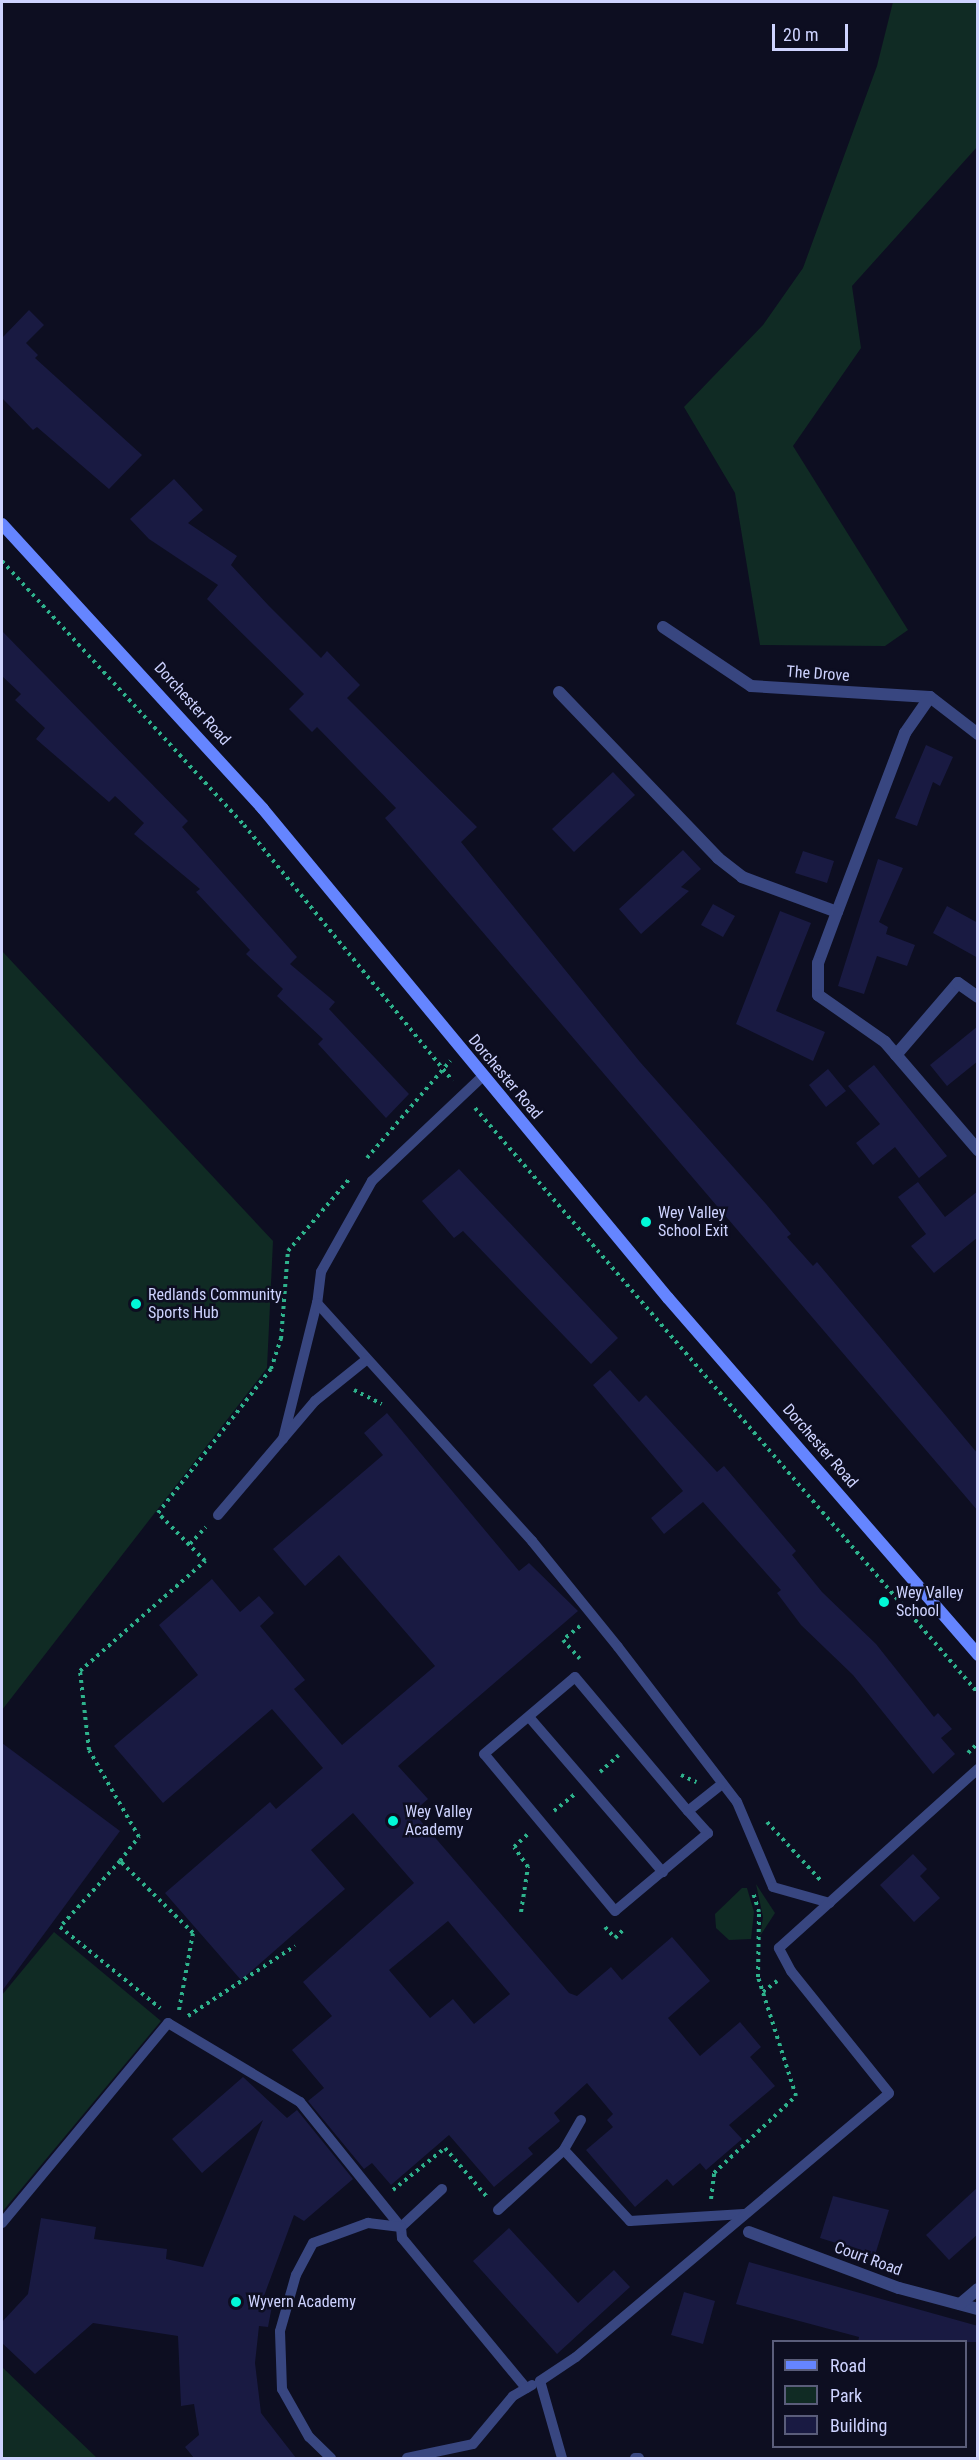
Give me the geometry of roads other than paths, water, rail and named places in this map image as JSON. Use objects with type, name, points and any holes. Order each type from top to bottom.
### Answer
[{"type":"main road","name":"Dorchester Road","points":[[2,524],[262,809],[483,1077],[978,1655]]},
{"type":"street","name":"The Drove","points":[[663,627],[751,686],[930,697]]},
{"type":"street","points":[[559,692],[718,858],[742,877],[837,912]]},
{"type":"street","points":[[978,734],[930,697],[905,733],[818,963],[818,995],[896,1055],[978,1150]]},
{"type":"street","points":[[896,1055],[958,983],[978,996]]},
{"type":"street","name":"Court Road","points":[[749,2232],[899,2288],[978,2309]]},
{"type":"street","points":[[960,2304],[978,2289]]},
{"type":"lane","points":[[282,1439],[317,1303],[321,1272],[372,1181],[462,1093],[483,1077]]},
{"type":"lane","points":[[317,1303],[366,1360],[532,1540],[722,1784],[747,1823],[773,1887],[830,1903]]},
{"type":"lane","points":[[218,1515],[315,1401],[366,1360]]},
{"type":"lane","points":[[574,1677],[688,1811],[708,1833],[615,1911],[484,1754],[574,1677]]},
{"type":"lane","points":[[529,1717],[663,1872]]},
{"type":"lane","points":[[407,2458],[473,2444],[513,2396],[576,2357],[889,2093],[791,1971],[779,1948],[978,1769]]},
{"type":"lane","points":[[688,1811],[722,1784]]},
{"type":"lane","points":[[2,2223],[168,2023],[300,2102],[401,2227],[418,2264],[526,2388]]},
{"type":"lane","points":[[496,2207],[564,2150],[581,2120]]},
{"type":"lane","points":[[564,2150],[630,2221],[709,2216],[741,2217]]},
{"type":"lane","points":[[331,2458],[309,2437],[282,2389],[280,2331],[296,2275],[313,2243],[368,2223],[401,2227],[442,2189]]},
{"type":"lane","points":[[741,2217],[749,2232]]},
{"type":"lane","points":[[540,2381],[562,2458]]},
{"type":"place","name":"Wey Valley School Exit","points":[[646,1222]]},
{"type":"place","name":"Redlands Community Sports Hub","points":[[136,1304]]},
{"type":"place","name":"Wey Valley School","points":[[884,1602]]},
{"type":"place","name":"Wey Valley Academy","points":[[393,1821]]},
{"type":"place","name":"Wyvern Academy","points":[[236,2302]]}]
